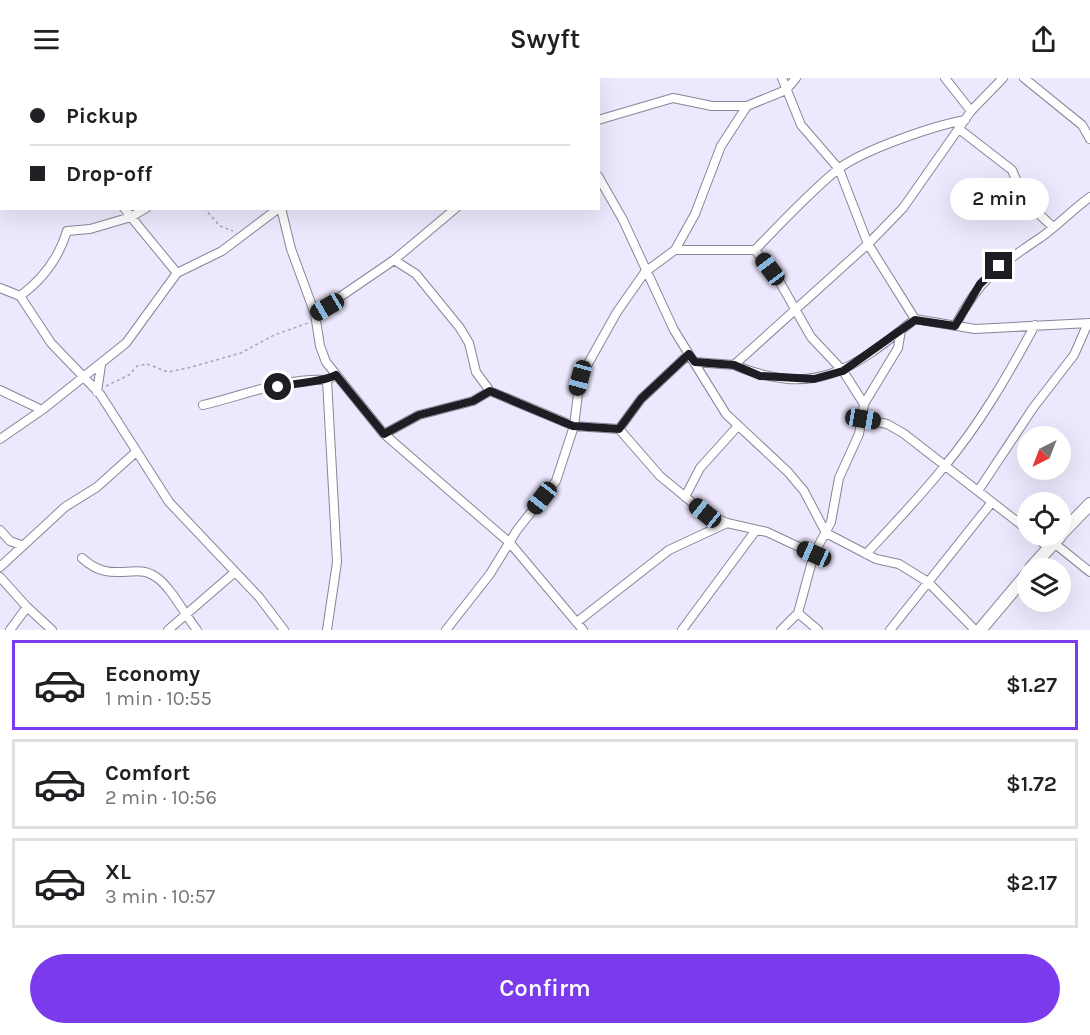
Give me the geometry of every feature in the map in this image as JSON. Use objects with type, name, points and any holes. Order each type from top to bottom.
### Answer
[{"type":"street","points":[[782,78],[801,125],[839,169],[868,244],[915,320]]},
{"type":"street","points":[[600,119],[673,98],[712,106],[747,106],[786,90],[796,78]]},
{"type":"street","points":[[945,78],[971,111]]},
{"type":"street","points":[[734,365],[868,244],[903,208],[971,111],[1003,78]]},
{"type":"street","points":[[1024,78],[1082,125],[1090,139]]},
{"type":"street","points":[[446,630],[490,574],[556,481],[573,426],[577,392],[592,353],[645,272],[675,250],[695,214],[720,146],[747,106]]},
{"type":"street","points":[[675,250],[755,250],[839,169],[903,139],[965,120]]},
{"type":"street","points":[[1082,125],[1090,121]]},
{"type":"street","points":[[960,129],[1012,170],[1025,201],[1053,227]]},
{"type":"street","points":[[600,180],[623,220],[645,272],[689,354],[711,393],[737,427],[788,472],[804,491],[826,532],[881,561],[900,564],[928,582],[975,630]]},
{"type":"street","points":[[955,326],[980,284],[1020,249],[1053,227],[1090,197]]},
{"type":"street","points":[[126,210],[177,273]]},
{"type":"street","points":[[20,296],[37,283],[46,271],[67,231],[90,229],[131,217],[143,210]]},
{"type":"street","points":[[0,439],[42,410],[126,343],[177,273],[222,251],[277,210]]},
{"type":"street","points":[[281,210],[291,249],[315,314],[320,346],[336,375],[384,434],[510,543],[583,630]]},
{"type":"street","points":[[315,314],[394,260],[454,210]]},
{"type":"street","points":[[755,250],[778,279],[811,337],[843,371],[864,405]]},
{"type":"street","points":[[394,260],[416,274],[460,328],[469,343],[476,372],[490,391],[573,426],[619,429],[660,476],[705,513],[727,523],[756,530],[814,554]]},
{"type":"street","points":[[0,288],[20,296],[51,343],[99,393],[169,502],[259,597],[284,630]]},
{"type":"street","points":[[695,362],[734,365],[760,376],[814,379],[843,371],[915,320],[975,329],[1089,323],[1074,355],[1033,408],[978,491]]},
{"type":"street","points":[[866,554],[944,468],[998,391],[1035,325]]},
{"type":"street","points":[[781,630],[798,613],[814,554],[835,509],[839,478],[863,419],[864,405],[898,348],[901,330]]},
{"type":"street","points":[[619,429],[647,392],[689,354]]},
{"type":"street","points":[[99,393],[101,365]]},
{"type":"street","points":[[203,405],[292,383],[314,379],[327,380],[336,375]]},
{"type":"street","points":[[327,380],[337,562],[327,630]]},
{"type":"street","points":[[0,390],[42,410]]},
{"type":"street","points":[[384,434],[412,418],[473,401],[490,391]]},
{"type":"street","points":[[863,419],[887,424],[903,433],[944,468],[1017,521]]},
{"type":"street","points":[[685,497],[700,468],[737,427]]},
{"type":"street","points":[[0,567],[21,545],[65,507],[97,487],[136,452]]},
{"type":"street","points":[[890,630],[992,502]]},
{"type":"street","points":[[1071,524],[1090,504]]},
{"type":"street","points":[[576,622],[669,550],[727,523]]},
{"type":"street","points":[[0,530],[10,541],[21,545]]},
{"type":"street","points":[[682,630],[756,530]]},
{"type":"street","points":[[1040,558],[1051,546]]},
{"type":"street","points":[[1062,546],[1090,572]]},
{"type":"street","points":[[82,558],[100,572],[142,572],[157,577],[197,630]]},
{"type":"street","points":[[168,630],[235,572]]},
{"type":"street","points":[[0,577],[52,630]]},
{"type":"street","points":[[980,630],[1017,586]]},
{"type":"street","points":[[10,630],[27,607]]},
{"type":"street","points":[[798,613],[818,630]]},
{"type":"path","points":[[206,210],[220,226],[246,234]]},
{"type":"path","points":[[99,393],[107,385],[129,375],[137,366],[147,364],[168,372],[208,363],[241,353],[274,335],[308,324],[315,314]]},
{"type":"route","points":[[278,387],[314,379],[327,380],[336,375],[384,434],[419,415],[473,401],[490,391],[573,426],[619,429],[660,378],[689,354],[695,362],[734,365],[760,376],[786,379],[814,379],[843,371],[915,320],[929,320],[955,326],[966,304],[980,284],[999,266]]}]
